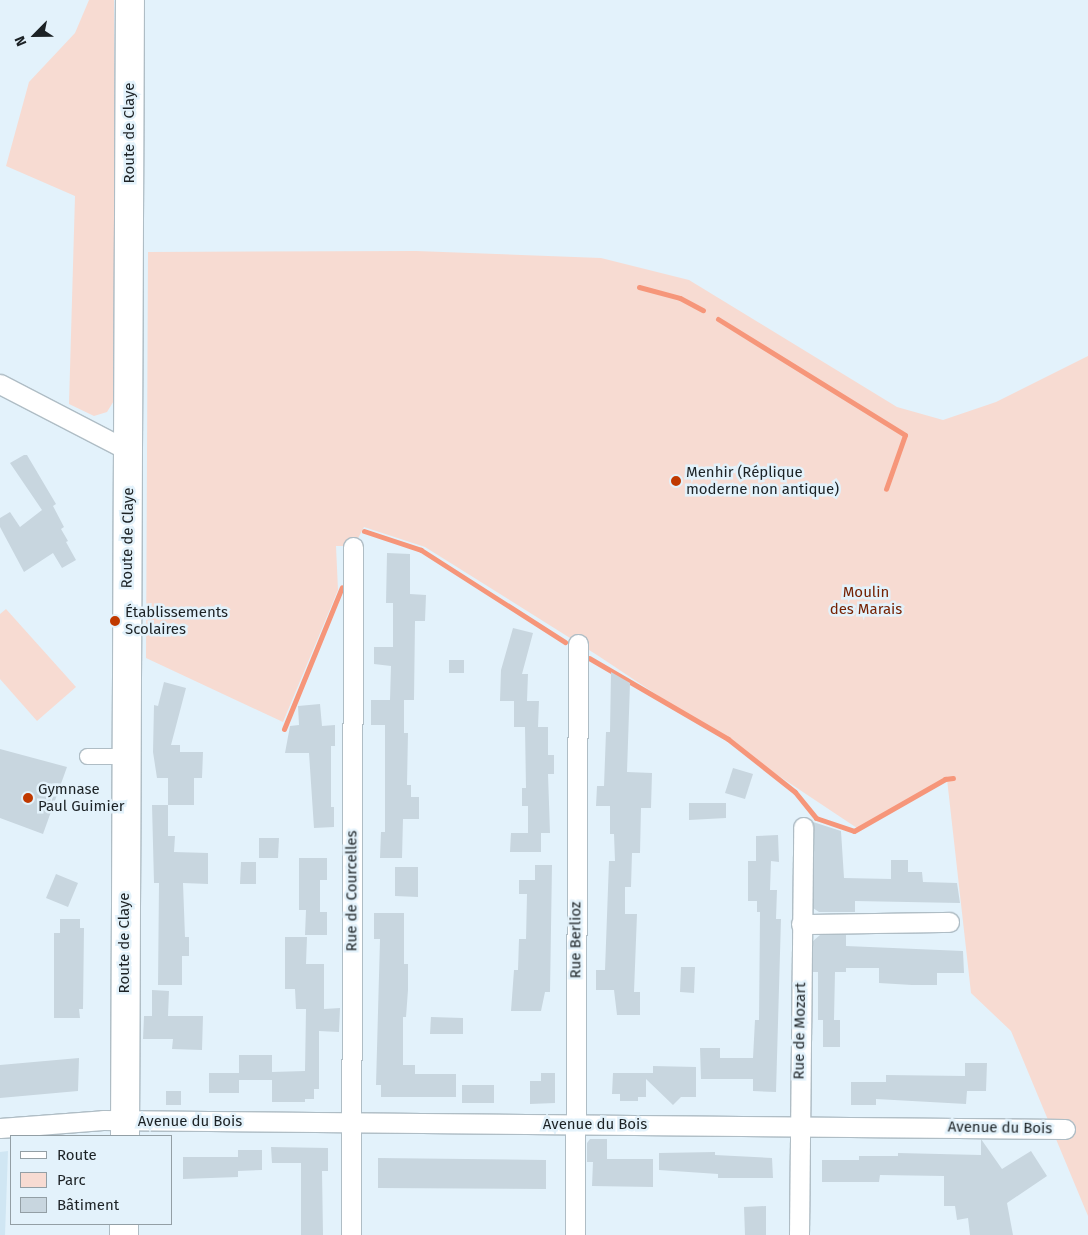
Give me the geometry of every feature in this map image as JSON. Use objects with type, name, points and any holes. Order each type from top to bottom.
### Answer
[{"type":"main road","name":"Route de Claye","points":[[125,1129],[130,0]]},
{"type":"street","points":[[0,384],[129,451]]},
{"type":"street","name":"Rue de Courcelles","points":[[351,1235],[353,547]]},
{"type":"street","name":"Rue Berlioz","points":[[574,1235],[578,644]]},
{"type":"street","points":[[87,756],[126,756]]},
{"type":"street","name":"Rue de Mozart","points":[[799,1235],[798,1126],[803,827]]},
{"type":"street","points":[[801,924],[949,922]]},
{"type":"street","name":"Avenue du Bois","points":[[0,1128],[125,1129],[351,1123],[1065,1129]]},
{"type":"shaded area","points":[[8,1151],[5,1235],[0,1235],[0,1152]]},
{"type":"green space","points":[[89,0],[114,0],[115,399],[107,412],[94,416],[69,404],[75,196],[6,166],[29,82],[75,33]]},
{"type":"green space","name":"Moulin des Marais","points":[[416,251],[601,258],[689,280],[897,407],[943,420],[996,402],[1088,356],[1088,1216],[1011,1031],[971,993],[947,779],[860,830],[597,655],[425,547],[364,527],[354,546],[336,546],[338,590],[283,722],[146,658],[148,252]]},
{"type":"green space","points":[[6,609],[76,687],[37,721],[0,679],[0,614]]},
{"type":"building","points":[[27,455],[56,504],[53,506],[64,527],[61,529],[76,560],[62,568],[53,553],[24,572],[0,527],[0,518],[10,512],[20,527],[42,510],[10,463]]},
{"type":"building","points":[[387,553],[410,554],[410,594],[426,595],[425,621],[415,621],[414,700],[404,700],[404,733],[408,733],[407,785],[411,785],[411,797],[419,797],[419,819],[403,819],[402,858],[380,858],[381,832],[385,832],[385,725],[371,725],[371,700],[390,700],[391,666],[374,664],[374,647],[393,647],[393,603],[386,603]]},
{"type":"building","points":[[513,628],[533,633],[522,674],[528,674],[527,701],[539,701],[538,727],[548,727],[548,755],[554,755],[554,774],[548,774],[550,833],[541,833],[541,852],[510,852],[511,833],[528,833],[528,806],[522,806],[522,788],[526,788],[525,727],[514,727],[514,701],[500,701],[501,670]]},
{"type":"building","points":[[449,660],[464,660],[464,673],[449,673]]},
{"type":"building","points":[[611,672],[630,683],[627,772],[652,773],[651,808],[641,808],[640,853],[632,853],[631,887],[625,887],[625,914],[637,914],[634,992],[640,992],[640,1015],[617,1015],[614,990],[596,990],[596,970],[605,970],[609,861],[615,861],[614,834],[610,834],[610,806],[596,806],[597,786],[604,786],[606,732],[610,732]]},
{"type":"building","points":[[164,682],[186,688],[171,745],[180,745],[180,752],[203,752],[202,778],[194,778],[194,805],[168,805],[168,778],[157,778],[153,752],[154,705],[158,706]]},
{"type":"building","points":[[320,704],[322,726],[335,725],[335,746],[331,746],[331,807],[334,807],[334,827],[314,828],[309,753],[285,753],[290,726],[299,725],[298,706]]},
{"type":"building","name":"Gymnase Paul Guimier","points":[[0,749],[67,767],[43,834],[0,818]]},
{"type":"building","points":[[733,768],[753,774],[745,799],[725,793]]},
{"type":"building","points":[[689,803],[726,803],[726,818],[689,820]]},
{"type":"building","points":[[152,805],[168,805],[168,836],[175,836],[174,852],[208,853],[208,884],[183,883],[185,937],[189,937],[189,956],[182,956],[182,985],[158,985],[159,883],[154,883]]},
{"type":"building","points":[[813,822],[841,831],[844,878],[891,879],[891,860],[908,860],[908,872],[922,872],[923,882],[957,883],[960,903],[855,901],[855,912],[819,912],[813,908]]},
{"type":"building","points":[[778,835],[779,862],[771,861],[770,890],[777,890],[776,919],[781,919],[776,1092],[753,1091],[753,1079],[701,1079],[700,1048],[720,1048],[720,1058],[753,1058],[755,1020],[759,1020],[760,912],[757,912],[757,901],[748,901],[748,861],[756,861],[756,836]]},
{"type":"building","points":[[259,838],[279,838],[278,858],[259,858]]},
{"type":"building","points":[[299,858],[327,858],[327,880],[320,880],[320,912],[327,912],[327,935],[305,935],[306,910],[299,910]]},
{"type":"building","points":[[241,862],[256,862],[256,884],[240,884]]},
{"type":"building","points":[[535,865],[552,865],[550,992],[545,992],[541,1011],[511,1011],[514,970],[518,970],[519,939],[526,939],[527,894],[519,894],[519,880],[535,880]]},
{"type":"building","points":[[395,867],[418,867],[418,897],[395,896]]},
{"type":"building","points":[[56,874],[78,883],[68,907],[46,898]]},
{"type":"building","points":[[374,913],[404,913],[404,964],[408,964],[408,990],[406,1017],[403,1017],[403,1065],[415,1065],[415,1074],[456,1074],[456,1097],[381,1097],[381,1085],[376,1085],[380,939],[374,939]]},
{"type":"building","points":[[60,919],[80,919],[80,928],[84,928],[83,1009],[79,1009],[80,1018],[54,1018],[54,933],[60,933]]},
{"type":"building","points":[[820,935],[846,935],[846,946],[963,951],[964,973],[937,973],[937,985],[912,985],[879,983],[879,968],[846,968],[846,972],[835,972],[834,1020],[818,1020],[818,972],[813,972],[813,941]]},
{"type":"building","points":[[285,937],[307,937],[306,964],[324,964],[324,1009],[340,1008],[339,1032],[319,1031],[319,1089],[314,1089],[314,1099],[305,1099],[305,1102],[272,1102],[272,1072],[305,1071],[306,1009],[296,1009],[295,989],[285,989]]},
{"type":"building","points":[[681,967],[695,967],[694,993],[680,992]]},
{"type":"building","points":[[152,990],[169,991],[168,1016],[203,1016],[202,1050],[172,1049],[173,1039],[143,1039],[144,1016],[152,1016]]},
{"type":"building","points":[[431,1017],[463,1018],[463,1034],[430,1034]]},
{"type":"building","points":[[823,1020],[840,1020],[840,1047],[823,1047]]},
{"type":"building","points":[[239,1055],[272,1055],[272,1080],[239,1080]]},
{"type":"building","points":[[79,1058],[78,1091],[0,1098],[0,1065]]},
{"type":"building","points":[[965,1063],[987,1063],[986,1091],[967,1091],[966,1104],[876,1099],[876,1105],[851,1105],[851,1082],[886,1082],[886,1075],[965,1076]]},
{"type":"building","points":[[653,1066],[696,1067],[696,1097],[681,1097],[673,1105],[646,1079],[646,1097],[638,1097],[638,1101],[620,1101],[620,1094],[612,1094],[613,1073],[653,1073]]},
{"type":"building","points":[[209,1073],[239,1073],[239,1093],[209,1093]]},
{"type":"building","points":[[541,1073],[555,1073],[555,1103],[530,1104],[530,1081],[541,1081]]},
{"type":"building","points":[[462,1085],[494,1085],[494,1103],[462,1103]]},
{"type":"building","points":[[166,1091],[181,1091],[181,1105],[166,1105]]},
{"type":"building","points":[[590,1139],[607,1139],[607,1159],[653,1159],[653,1187],[592,1186],[593,1162],[587,1162],[587,1143]]},
{"type":"building","points":[[981,1139],[1002,1169],[1031,1151],[1047,1176],[1007,1203],[1013,1235],[970,1235],[968,1218],[957,1220],[955,1206],[944,1206],[944,1176],[880,1175],[879,1182],[822,1182],[822,1160],[859,1160],[859,1156],[898,1156],[898,1153],[981,1155]]},
{"type":"building","points":[[271,1147],[328,1148],[328,1171],[322,1171],[323,1235],[301,1235],[301,1163],[272,1163]]},
{"type":"building","points":[[238,1150],[262,1150],[262,1170],[238,1171],[238,1177],[183,1179],[183,1157],[238,1157]]},
{"type":"building","points":[[715,1152],[715,1155],[772,1158],[773,1178],[718,1178],[718,1174],[659,1170],[659,1153]]},
{"type":"building","points":[[378,1158],[546,1160],[546,1189],[378,1188]]},
{"type":"building","points":[[766,1206],[766,1235],[745,1235],[744,1207]]},
{"type":"waterway","points":[[639,287],[680,298],[703,310]]},
{"type":"waterway","points":[[718,319],[905,435],[886,489]]},
{"type":"waterway","points":[[364,531],[421,550],[565,642]]},
{"type":"waterway","points":[[284,729],[342,587]]},
{"type":"waterway","points":[[589,658],[728,739],[795,792],[816,818],[854,831],[945,779],[953,778]]},
{"type":"place","name":"Menhir (Réplique moderne non antique)","points":[[676,481]]},
{"type":"place","name":"Établissements Scolaires","points":[[115,621]]},
{"type":"place","name":"Gymnase Paul Guimier","points":[[28,798]]}]
